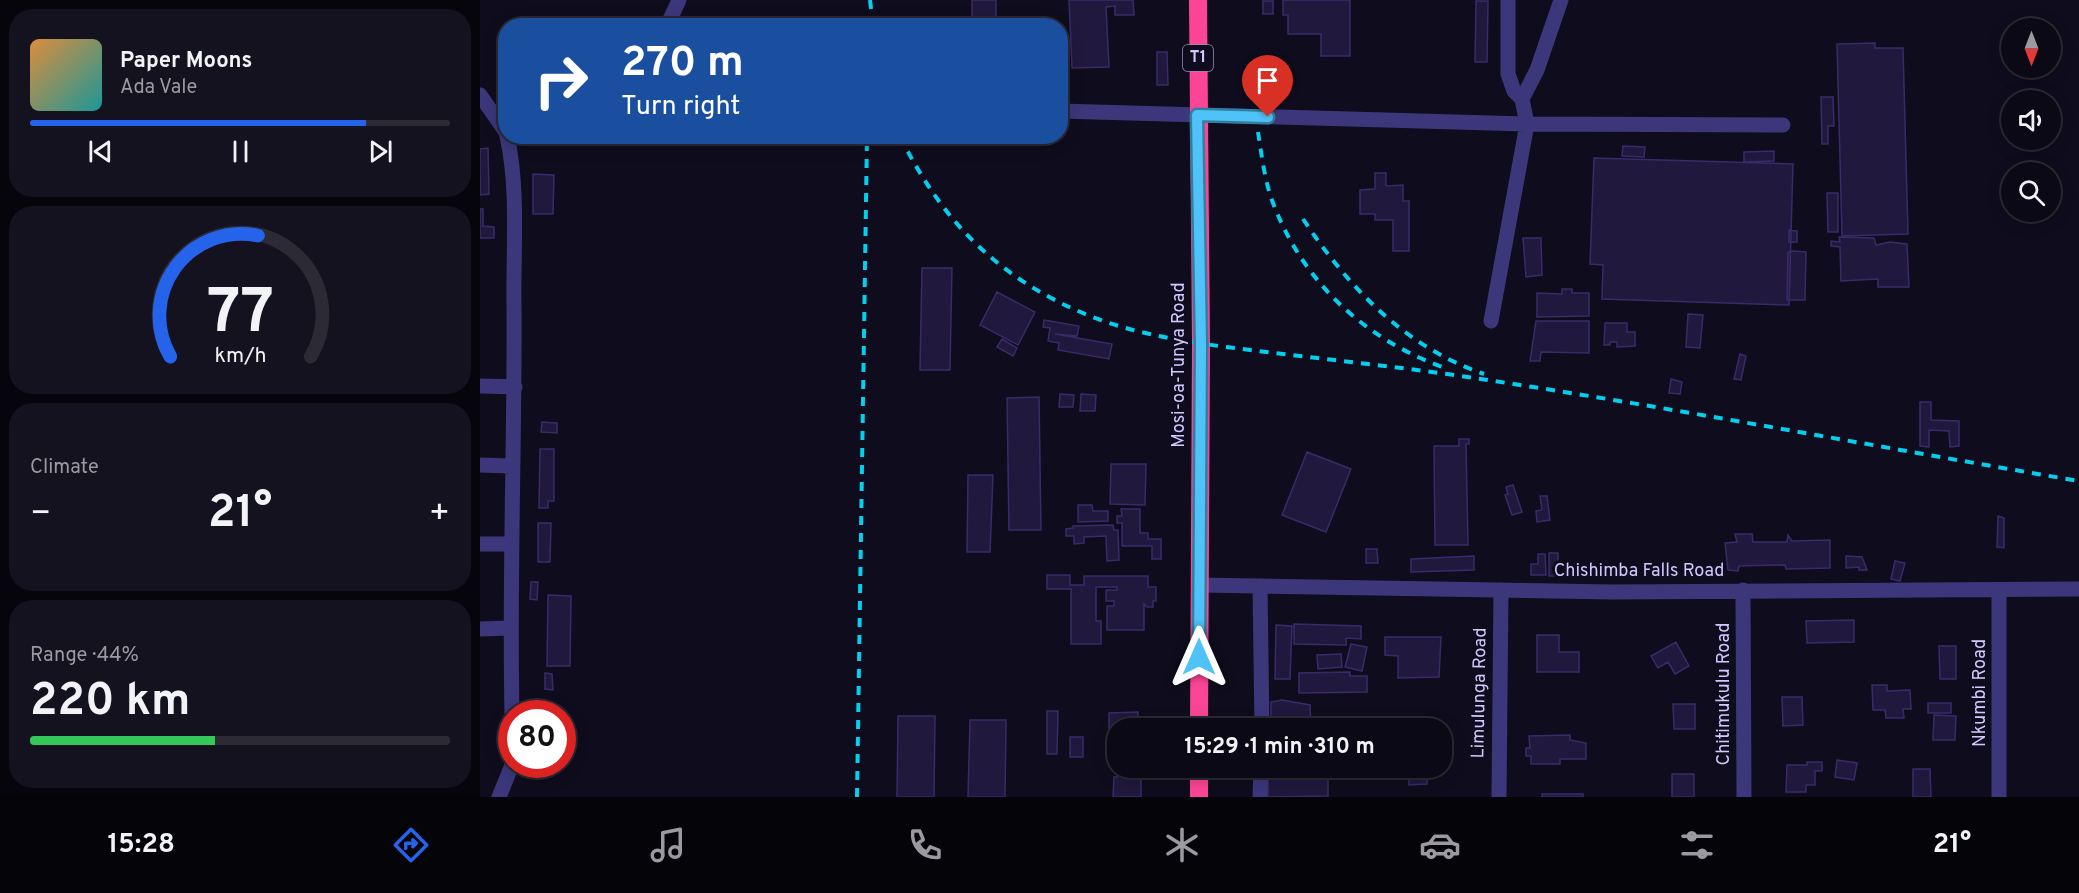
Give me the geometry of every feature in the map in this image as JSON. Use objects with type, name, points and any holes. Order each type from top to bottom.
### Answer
[{"type":"highway","name":"Mosi-oa-Tunya Road","points":[[1198,0],[1197,115],[1201,344],[1199,718]]},
{"type":"highway","points":[[1199,778],[1199,797]]},
{"type":"street","points":[[670,18],[679,0]]},
{"type":"street","points":[[1491,321],[1527,124],[1522,99],[1514,91],[1508,74],[1508,0]]},
{"type":"street","points":[[1522,99],[1536,70],[1561,0]]},
{"type":"street","points":[[480,95],[498,121]]},
{"type":"street","points":[[1068,111],[1527,124],[1783,125]]},
{"type":"street","points":[[508,144],[512,185],[515,387],[510,628],[512,700]]},
{"type":"street","points":[[480,386],[515,387]]},
{"type":"street","points":[[480,465],[512,466]]},
{"type":"street","points":[[480,544],[511,544]]},
{"type":"street","name":"Chishimba Falls Road","points":[[1199,585],[1501,590],[2079,589]]},
{"type":"street","points":[[1260,586],[1262,718]]},
{"type":"street","name":"Limulunga Road","points":[[1499,797],[1501,590]]},
{"type":"street","name":"Chitimukulu Road","points":[[1743,590],[1744,797]]},
{"type":"street","name":"Nkumbi Road","points":[[1999,590],[1999,797]]},
{"type":"street","points":[[480,629],[510,628]]},
{"type":"street","points":[[499,797],[507,778]]},
{"type":"street","points":[[1260,797],[1261,778]]},
{"type":"building","points":[[972,0],[996,0],[996,18],[972,18]]},
{"type":"building","points":[[1069,0],[1133,0],[1134,15],[1115,15],[1115,6],[1106,7],[1109,67],[1072,68]]},
{"type":"building","points":[[1283,0],[1350,0],[1350,56],[1321,56],[1321,34],[1288,34],[1288,15],[1283,15]]},
{"type":"building","points":[[1263,1],[1273,1],[1273,14],[1263,14]]},
{"type":"building","points":[[1476,1],[1488,1],[1487,62],[1475,62]]},
{"type":"building","points":[[1875,43],[1875,48],[1903,48],[1908,234],[1842,236],[1837,44]]},
{"type":"building","points":[[1157,52],[1167,52],[1168,85],[1157,85]]},
{"type":"building","points":[[1821,97],[1833,97],[1834,126],[1828,126],[1828,144],[1822,144]]},
{"type":"building","points":[[1623,146],[1645,147],[1644,157],[1622,156]]},
{"type":"building","points":[[488,148],[489,194],[480,195],[480,149]]},
{"type":"building","points":[[1774,151],[1774,161],[1744,162],[1744,152]]},
{"type":"building","points":[[1594,158],[1793,164],[1789,305],[1602,299],[1603,265],[1590,264]]},
{"type":"building","points":[[1375,173],[1386,173],[1386,186],[1403,185],[1403,201],[1409,201],[1409,251],[1393,251],[1393,220],[1375,220],[1375,214],[1360,214],[1360,190],[1375,189]]},
{"type":"building","points":[[533,174],[554,175],[553,214],[533,214]]},
{"type":"building","points":[[1827,193],[1838,193],[1838,232],[1828,232]]},
{"type":"building","points":[[480,209],[483,209],[483,226],[494,227],[494,238],[480,238]]},
{"type":"building","points":[[1789,230],[1797,231],[1797,242],[1789,242]]},
{"type":"building","points":[[1839,237],[1874,238],[1876,245],[1890,242],[1907,244],[1909,287],[1878,287],[1878,279],[1841,281],[1840,247],[1831,246],[1831,241],[1840,242]]},
{"type":"building","points":[[1523,238],[1541,238],[1542,275],[1526,277]]},
{"type":"building","points":[[1788,252],[1806,252],[1805,300],[1787,300]]},
{"type":"building","points":[[922,268],[952,268],[950,370],[920,370]]},
{"type":"building","points":[[1562,289],[1572,289],[1572,293],[1589,293],[1589,316],[1537,317],[1537,293],[1562,294]]},
{"type":"building","points":[[997,292],[1035,312],[1018,345],[980,325]]},
{"type":"building","points":[[1688,314],[1703,315],[1700,348],[1686,347]]},
{"type":"building","points":[[1044,320],[1079,326],[1077,336],[1055,334],[1112,344],[1109,359],[1058,350],[1059,343],[1048,341],[1050,328],[1043,327]]},
{"type":"building","points":[[1536,321],[1589,321],[1589,353],[1541,352],[1540,361],[1530,361]]},
{"type":"building","points":[[1605,323],[1627,323],[1627,332],[1635,332],[1635,346],[1617,347],[1617,342],[1604,345]]},
{"type":"building","points":[[1002,339],[1017,348],[1013,356],[997,347]]},
{"type":"building","points":[[1740,354],[1746,356],[1741,380],[1734,379]]},
{"type":"building","points":[[1671,379],[1682,382],[1680,394],[1669,393]]},
{"type":"building","points":[[1060,394],[1074,395],[1073,407],[1059,407]]},
{"type":"building","points":[[1081,394],[1096,395],[1095,411],[1080,411]]},
{"type":"building","points":[[1039,397],[1041,530],[1009,530],[1007,398]]},
{"type":"building","points":[[1920,402],[1931,402],[1931,420],[1959,421],[1959,446],[1950,447],[1949,431],[1929,430],[1929,447],[1920,446]]},
{"type":"building","points":[[542,422],[557,423],[557,433],[541,432]]},
{"type":"building","points":[[1459,439],[1469,439],[1469,444],[1466,444],[1468,545],[1435,545],[1434,446],[1459,446]]},
{"type":"building","points":[[540,449],[554,449],[554,501],[548,501],[548,508],[539,508]]},
{"type":"building","points":[[1307,452],[1351,469],[1326,532],[1282,515]]},
{"type":"building","points":[[1111,464],[1146,464],[1145,505],[1110,504]]},
{"type":"building","points":[[968,475],[993,475],[990,552],[967,552]]},
{"type":"building","points":[[1513,485],[1522,512],[1512,515],[1505,495],[1508,494],[1506,487]]},
{"type":"building","points":[[1540,496],[1547,496],[1550,520],[1537,522],[1536,511],[1542,510]]},
{"type":"building","points":[[1078,505],[1092,505],[1093,511],[1108,511],[1108,521],[1078,522]]},
{"type":"building","points":[[1121,509],[1140,509],[1140,533],[1148,533],[1148,539],[1161,539],[1161,559],[1152,559],[1152,546],[1122,546],[1122,523],[1117,523],[1117,516],[1122,516]]},
{"type":"building","points":[[1998,516],[2004,518],[2004,548],[1997,547]]},
{"type":"building","points":[[538,523],[551,523],[550,562],[538,562]]},
{"type":"building","points":[[1113,525],[1114,530],[1118,530],[1119,560],[1107,561],[1106,536],[1084,537],[1084,543],[1074,544],[1074,536],[1066,536],[1066,529],[1073,528],[1073,526]]},
{"type":"building","points":[[1735,534],[1752,534],[1753,542],[1787,542],[1788,535],[1792,541],[1830,540],[1830,568],[1786,569],[1785,565],[1739,566],[1738,571],[1728,570],[1725,543],[1737,542]]},
{"type":"building","points":[[1366,549],[1377,549],[1378,563],[1366,563]]},
{"type":"building","points":[[1549,553],[1558,553],[1558,576],[1549,576]]},
{"type":"building","points":[[1538,554],[1545,554],[1546,575],[1531,575],[1531,564],[1538,564]]},
{"type":"building","points":[[1474,556],[1474,570],[1411,572],[1411,559]]},
{"type":"building","points":[[1846,556],[1862,557],[1867,570],[1859,570],[1859,567],[1846,568]]},
{"type":"building","points":[[1895,561],[1905,563],[1900,581],[1891,579]]},
{"type":"building","points":[[1047,575],[1070,575],[1070,585],[1084,585],[1084,576],[1148,576],[1148,587],[1156,587],[1156,601],[1153,601],[1153,607],[1147,607],[1144,604],[1144,630],[1107,630],[1107,606],[1114,606],[1114,601],[1106,601],[1106,590],[1117,590],[1117,587],[1096,587],[1096,621],[1101,621],[1101,644],[1071,644],[1071,589],[1047,589]]},
{"type":"building","points":[[531,582],[538,582],[537,600],[530,599]]},
{"type":"building","points":[[548,595],[571,596],[570,666],[547,666]]},
{"type":"building","points":[[1854,620],[1854,642],[1807,643],[1806,621]]},
{"type":"building","points":[[1294,624],[1361,626],[1361,639],[1346,638],[1346,645],[1294,644]]},
{"type":"building","points":[[1276,625],[1292,626],[1290,679],[1275,679]]},
{"type":"building","points":[[1537,635],[1559,635],[1559,652],[1579,652],[1579,672],[1537,672]]},
{"type":"building","points":[[1385,637],[1441,637],[1439,677],[1398,678],[1398,656],[1385,655]]},
{"type":"building","points":[[1676,642],[1689,666],[1675,674],[1668,662],[1658,668],[1651,656]]},
{"type":"building","points":[[1351,644],[1367,647],[1362,671],[1345,667]]},
{"type":"building","points":[[1939,646],[1956,646],[1956,679],[1940,679]]},
{"type":"building","points":[[1341,654],[1342,667],[1318,669],[1317,655]]},
{"type":"building","points":[[1350,672],[1350,676],[1367,676],[1367,692],[1299,693],[1299,673]]},
{"type":"building","points":[[545,673],[552,674],[553,690],[545,689]]},
{"type":"building","points":[[1872,685],[1887,685],[1887,691],[1910,690],[1911,709],[1903,709],[1904,718],[1886,718],[1885,710],[1873,710]]},
{"type":"building","points":[[1782,697],[1802,697],[1803,725],[1783,726]]},
{"type":"building","points":[[1282,700],[1310,705],[1311,718],[1271,718],[1271,702]]},
{"type":"building","points":[[1928,703],[1951,703],[1951,713],[1928,713]]},
{"type":"building","points":[[1673,704],[1695,704],[1695,729],[1674,729]]},
{"type":"building","points":[[1047,711],[1058,711],[1057,754],[1047,754]]},
{"type":"building","points":[[1138,712],[1138,718],[1109,718],[1109,713]]},
{"type":"building","points":[[1934,715],[1956,716],[1955,740],[1933,740]]},
{"type":"building","points":[[898,716],[935,716],[934,797],[897,797]]},
{"type":"building","points":[[970,720],[1006,720],[1005,797],[968,797]]},
{"type":"building","points":[[1570,735],[1570,740],[1586,743],[1586,759],[1560,759],[1560,764],[1531,764],[1531,756],[1526,756],[1526,748],[1530,748],[1529,736]]},
{"type":"building","points":[[1070,737],[1083,737],[1083,757],[1070,757]]},
{"type":"building","points":[[1837,760],[1857,763],[1854,780],[1835,777]]},
{"type":"building","points":[[1807,762],[1822,762],[1822,771],[1815,771],[1815,785],[1806,785],[1806,792],[1786,792],[1787,765],[1807,765]]},
{"type":"building","points":[[1913,769],[1930,769],[1931,797],[1913,797]]},
{"type":"building","points":[[1672,774],[1694,774],[1694,797],[1672,797]]},
{"type":"building","points":[[1114,778],[1141,778],[1141,797],[1113,797]]},
{"type":"building","points":[[1268,778],[1328,778],[1328,796],[1268,797]]},
{"type":"building","points":[[1409,778],[1427,778],[1427,784],[1409,785]]},
{"type":"building","points":[[1542,794],[1583,794],[1583,797],[1542,797]]},
{"type":"railway","points":[[870,0],[872,18]]},
{"type":"railway","points":[[1258,132],[1266,180],[1275,208],[1288,236],[1304,262],[1323,286],[1367,327],[1419,358],[1448,369]]},
{"type":"railway","points":[[857,797],[867,144]]},
{"type":"railway","points":[[904,144],[935,195],[955,221],[1001,266],[1028,285],[1058,301],[1110,323],[1173,339],[1420,370],[1550,390],[2079,481]]},
{"type":"railway","points":[[1303,219],[1340,269],[1381,312],[1429,348],[1484,374]]},
{"type":"route","points":[[1199,657],[1201,344],[1197,115],[1268,117]]}]
